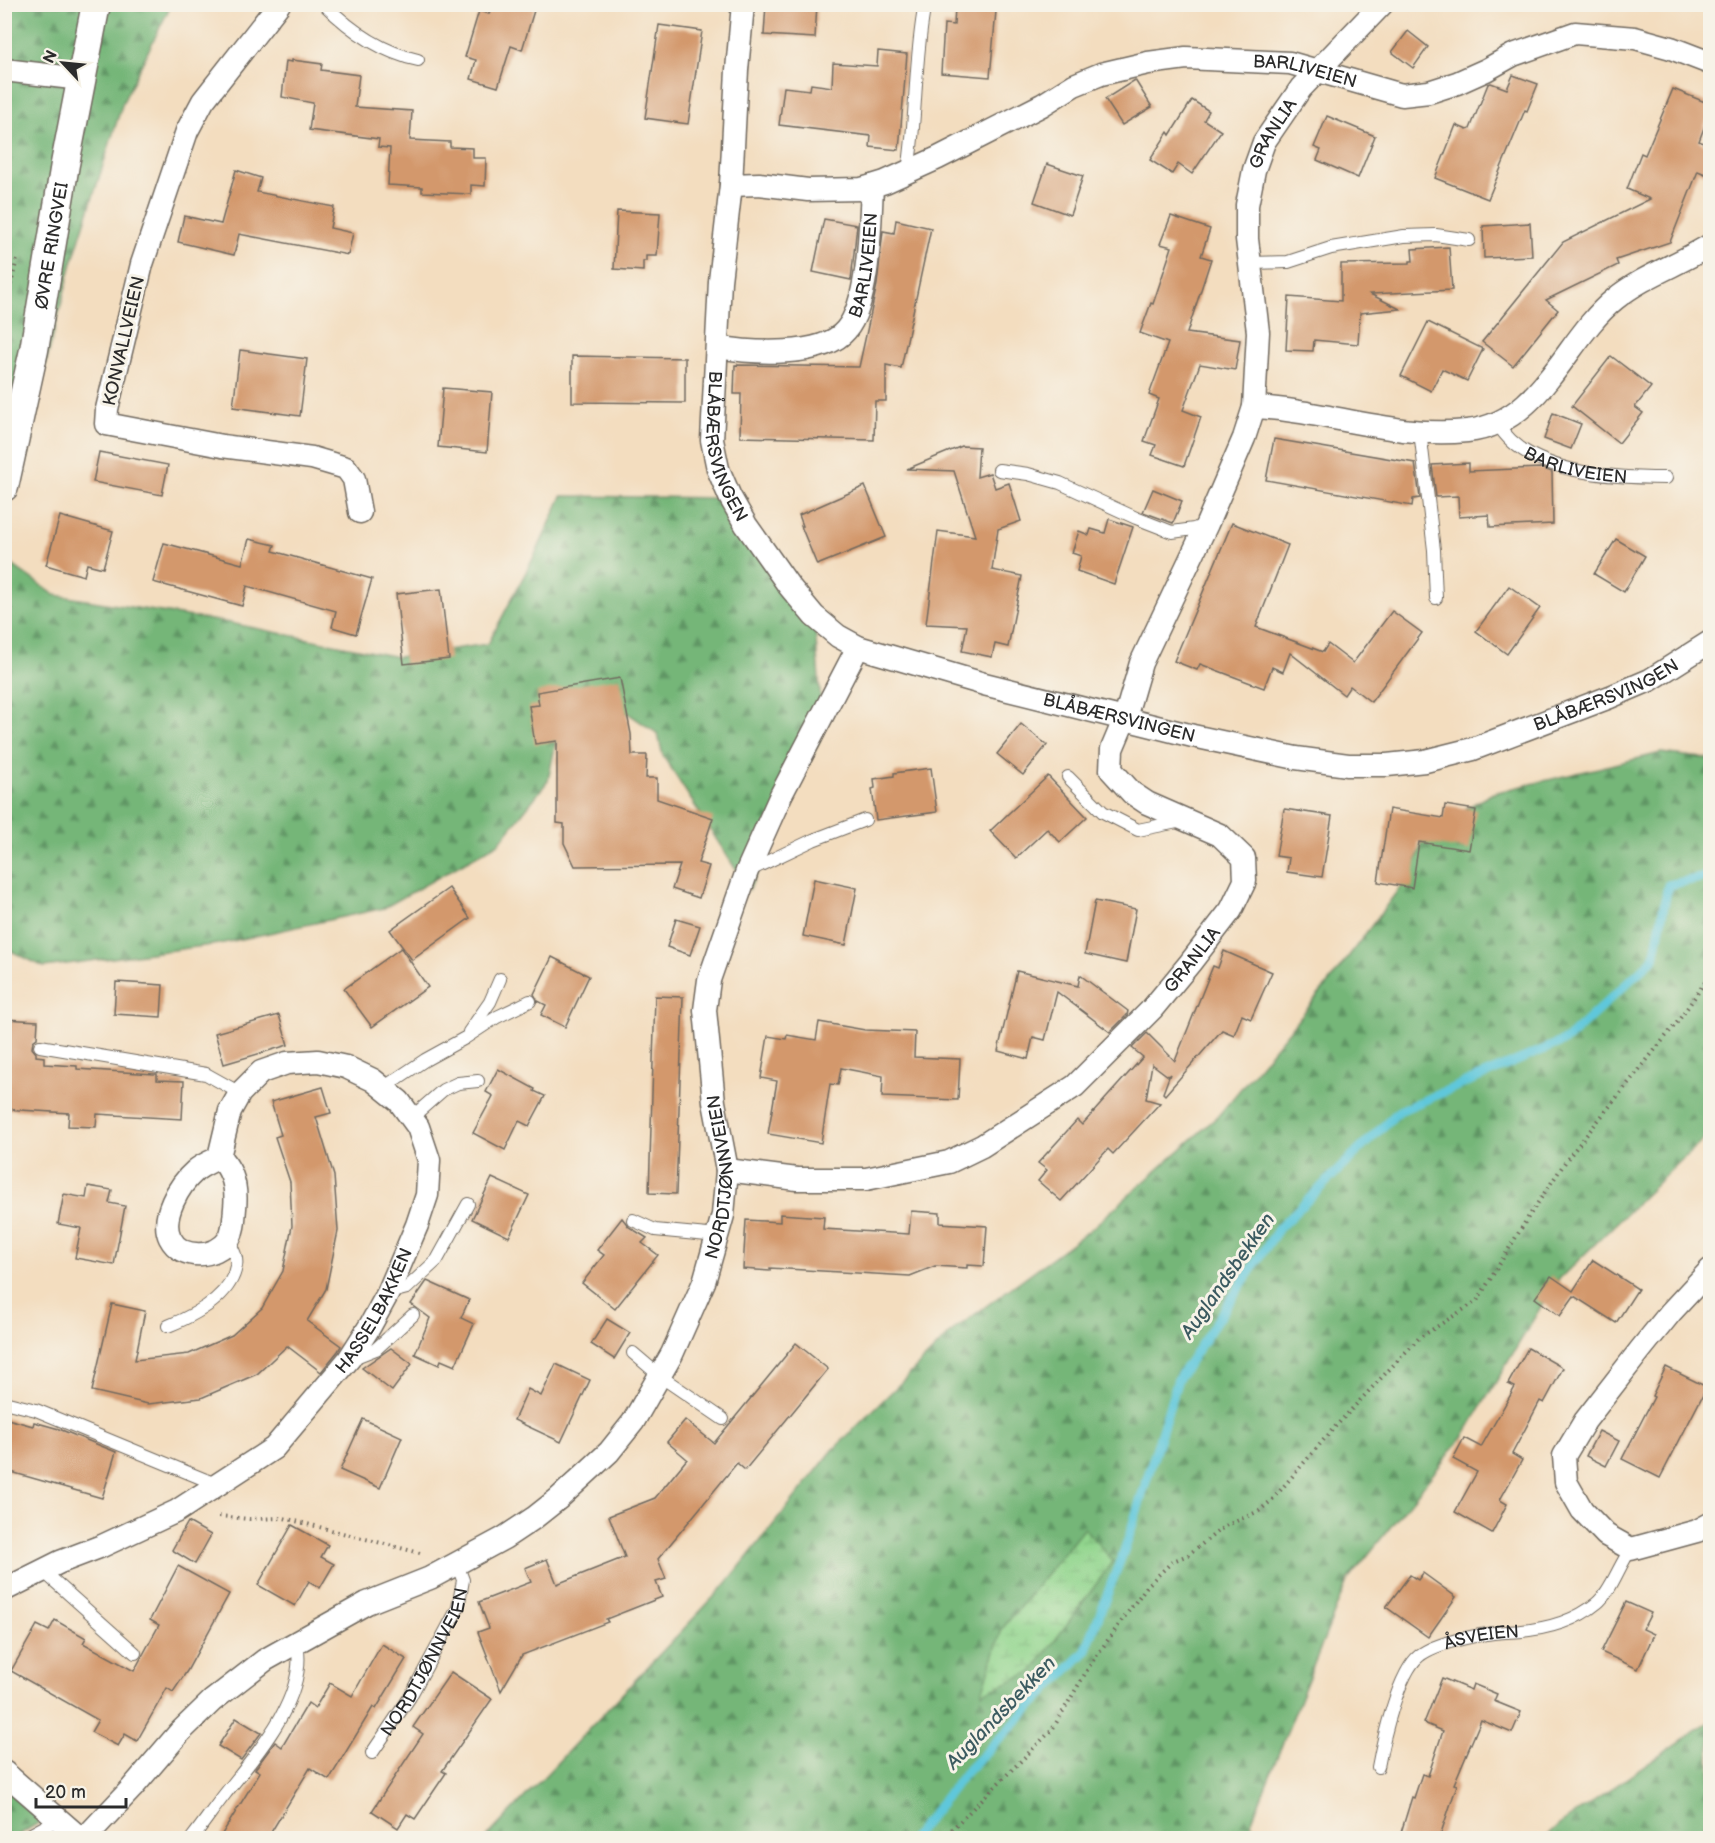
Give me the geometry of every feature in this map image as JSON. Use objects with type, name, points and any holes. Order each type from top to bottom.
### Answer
[{"type":"street","name":"ØVRE RINGVEI","points":[[4,486],[34,351],[96,4]]},
{"type":"street","name":"KONVALLVEIEN","points":[[279,4],[202,101],[187,131],[142,264],[107,409],[106,424],[222,446],[312,458],[346,468],[354,480],[360,512]]},
{"type":"street","name":"BLÅBÆRSVINGEN","points":[[743,4],[731,184],[720,281],[712,440],[718,469],[746,525],[789,586],[814,616],[838,636],[858,647],[984,684],[1193,736],[1327,763],[1387,765],[1425,761],[1473,749],[1610,697],[1650,680],[1710,642]]},
{"type":"street","name":"GRANLIA","points":[[727,1170],[797,1179],[866,1179],[950,1162],[982,1146],[1075,1086],[1131,1031],[1190,963],[1231,910],[1245,881],[1244,858],[1220,836],[1132,794],[1111,770],[1112,749],[1125,718],[1142,663],[1244,438],[1254,407],[1258,332],[1247,239],[1247,206],[1254,170],[1264,142],[1301,88],[1382,4]]},
{"type":"street","name":"BARLIVEIEN","points":[[731,184],[759,184],[808,190],[861,189],[872,186],[988,133],[1042,105],[1074,85],[1101,74],[1148,63],[1186,58],[1290,63],[1402,94],[1428,92],[1457,83],[1540,44],[1575,33],[1635,38],[1671,48],[1710,63]]},
{"type":"street","points":[[4,70],[81,79]]},
{"type":"street","name":"BARLIVEIEN","points":[[838,337],[846,331],[860,300],[870,231],[872,186]]},
{"type":"street","points":[[1254,407],[1279,408],[1420,431],[1468,431],[1498,424],[1522,408],[1564,361],[1597,316],[1616,298],[1710,245]]},
{"type":"street","name":"BLÅBÆRSVINGEN","points":[[718,347],[761,352],[797,351],[816,347],[838,337]]},
{"type":"street","name":"NORDTJØNNVEIEN","points":[[85,1839],[180,1732],[212,1701],[265,1660],[367,1603],[430,1578],[504,1538],[534,1518],[592,1468],[609,1452],[633,1422],[672,1354],[704,1282],[718,1236],[727,1170],[714,1102],[705,1010],[709,980],[747,871],[781,795],[858,647]]},
{"type":"street","name":"HASSELBAKKEN","points":[[4,1590],[42,1570],[177,1511],[274,1448],[349,1359],[388,1293],[417,1225],[427,1195],[429,1160],[418,1127],[399,1101],[373,1080],[346,1066],[318,1061],[287,1063],[261,1072],[240,1093],[230,1111],[219,1157]]},
{"type":"street","points":[[219,1157],[226,1164],[233,1178],[236,1194],[234,1227],[228,1240],[217,1251],[199,1255],[182,1249],[170,1238],[168,1221],[172,1204],[194,1172],[219,1157]]},
{"type":"street","points":[[1710,1270],[1641,1349],[1585,1421],[1564,1456],[1566,1482],[1582,1510],[1606,1535],[1631,1550],[1687,1534],[1710,1524]]},
{"type":"street","points":[[4,1772],[80,1839]]},
{"type":"lane","points":[[324,4],[340,20],[374,44],[400,56],[418,60]]},
{"type":"lane","points":[[908,171],[913,141],[921,27],[925,4]]},
{"type":"lane","points":[[1251,263],[1288,262],[1331,248],[1404,236],[1436,236],[1469,240]]},
{"type":"lane","name":"BARLIVEIEN","points":[[1498,424],[1503,433],[1518,446],[1538,458],[1568,469],[1618,478],[1666,478]]},
{"type":"lane","points":[[1420,431],[1434,550],[1437,598]]},
{"type":"lane","points":[[999,470],[1028,474],[1060,483],[1172,532],[1194,529],[1206,524]]},
{"type":"lane","points":[[1068,777],[1103,812],[1138,830],[1185,820]]},
{"type":"lane","points":[[747,871],[813,840],[865,820]]},
{"type":"lane","points":[[465,1038],[490,1002],[500,980]]},
{"type":"lane","points":[[383,1089],[425,1060],[497,1017],[530,1001]]},
{"type":"lane","points":[[40,1046],[206,1074],[240,1093]]},
{"type":"lane","points":[[411,1118],[443,1090],[459,1083],[478,1081]]},
{"type":"lane","points":[[388,1293],[407,1288],[437,1260],[468,1204]]},
{"type":"lane","points":[[633,1220],[655,1230],[718,1236]]},
{"type":"lane","points":[[168,1326],[185,1320],[219,1296],[230,1282],[236,1266],[235,1253],[228,1240]]},
{"type":"lane","points":[[349,1359],[376,1349],[413,1315]]},
{"type":"lane","points":[[633,1353],[660,1376],[723,1419]]},
{"type":"lane","points":[[4,1402],[36,1410],[218,1485]]},
{"type":"lane","name":"ÅSVEIEN","points":[[1378,1767],[1393,1707],[1404,1678],[1418,1657],[1443,1643],[1502,1632],[1550,1627],[1575,1616],[1598,1603],[1622,1560],[1631,1550]]},
{"type":"lane","name":"NORDTJØNNVEIEN","points":[[372,1753],[410,1697],[458,1608],[463,1580],[457,1564]]},
{"type":"lane","points":[[42,1570],[135,1653]]},
{"type":"lane","points":[[192,1839],[270,1737],[285,1709],[296,1677],[299,1655],[297,1644]]},
{"type":"lane","points":[[24,1839],[58,1819]]},
{"type":"path","points":[[943,1839],[1052,1730],[1092,1662],[1147,1586],[1173,1561],[1188,1555],[1225,1526],[1259,1510],[1272,1500],[1333,1429],[1419,1338],[1477,1301],[1527,1219],[1568,1158],[1679,1020],[1710,975]]},
{"type":"path","points":[[177,1511],[249,1519],[284,1518],[457,1564]]},
{"type":"green space","points":[[5,5],[171,5],[123,102],[71,266],[29,429],[5,508]]},
{"type":"green space","points":[[562,496],[725,498],[814,614],[823,732],[749,890],[663,756],[658,734],[613,703],[556,741],[548,781],[499,843],[384,908],[219,944],[44,967],[5,948],[5,560],[55,595],[230,623],[398,657],[488,644],[538,549]]},
{"type":"green space","points":[[1661,753],[1710,759],[1710,1134],[1555,1283],[1465,1434],[1347,1581],[1251,1823],[1260,1838],[486,1838],[726,1584],[833,1450],[955,1329],[1091,1229],[1218,1116],[1331,980],[1413,870],[1426,831],[1493,793]],"holes":[[[1084,1529],[1113,1562],[983,1693],[1002,1629]]]},
{"type":"green space","points":[[1084,1528],[1113,1561],[1032,1672],[982,1693],[1002,1629]]},
{"type":"green space","points":[[1710,1721],[1710,1838],[1545,1838],[1559,1825]]},
{"type":"green space","points":[[4,1774],[40,1822],[14,1838],[5,1838]]},
{"type":"building","points":[[492,4],[536,4],[522,50],[511,46],[498,87],[471,79],[476,60],[465,57],[479,11],[489,14]]},
{"type":"building","points":[[766,4],[817,4],[815,38],[764,35]]},
{"type":"building","points":[[955,7],[996,11],[990,77],[941,73],[944,24],[954,25]]},
{"type":"building","points":[[659,25],[702,31],[688,124],[645,118]]},
{"type":"building","points":[[1408,31],[1428,47],[1413,68],[1392,52]]},
{"type":"building","points":[[878,51],[907,54],[899,150],[870,147],[871,136],[779,125],[784,87],[810,90],[811,84],[832,87],[833,63],[877,66]]},
{"type":"building","points":[[292,60],[322,64],[321,70],[359,75],[355,107],[412,111],[410,140],[450,142],[450,147],[473,148],[473,158],[486,158],[485,186],[471,185],[471,194],[422,192],[422,187],[388,185],[390,148],[378,147],[379,139],[309,130],[313,103],[282,97],[286,61],[292,62]]},
{"type":"building","points":[[1513,75],[1538,84],[1488,199],[1435,178],[1456,125],[1470,129],[1488,84],[1507,89]]},
{"type":"building","points":[[1135,80],[1152,107],[1122,125],[1105,99]]},
{"type":"building","points":[[1673,89],[1710,104],[1710,112],[1699,141],[1710,146],[1710,176],[1698,171],[1670,242],[1616,260],[1618,265],[1546,300],[1558,310],[1513,366],[1482,342],[1563,242],[1650,199],[1627,189],[1641,153],[1645,155]]},
{"type":"building","points":[[1192,100],[1209,111],[1204,120],[1221,131],[1192,174],[1178,164],[1172,174],[1150,160],[1168,132],[1170,135]]},
{"type":"building","points":[[1327,116],[1375,136],[1358,178],[1317,160],[1321,150],[1314,147]]},
{"type":"building","points":[[1047,164],[1083,176],[1070,215],[1034,202]]},
{"type":"building","points":[[236,170],[261,178],[257,192],[334,207],[330,228],[353,233],[348,255],[239,234],[234,255],[178,242],[184,216],[221,224]]},
{"type":"building","points":[[617,211],[660,213],[657,256],[646,256],[646,261],[643,261],[643,271],[614,269]]},
{"type":"building","points":[[1171,216],[1210,229],[1201,256],[1211,259],[1187,333],[1240,340],[1235,370],[1200,364],[1183,410],[1201,417],[1184,466],[1152,455],[1156,445],[1144,441],[1159,399],[1149,395],[1168,343],[1140,333],[1151,303],[1153,304],[1172,247],[1160,244]]},
{"type":"building","points":[[824,219],[857,225],[851,280],[813,272]]},
{"type":"building","points":[[896,220],[931,228],[901,368],[886,365],[886,401],[875,401],[874,440],[740,437],[741,394],[734,394],[735,365],[859,367],[877,285],[883,231],[894,233]]},
{"type":"building","points":[[1530,223],[1532,256],[1484,258],[1483,226]]},
{"type":"building","points":[[1449,247],[1452,290],[1370,294],[1400,309],[1360,313],[1358,344],[1314,340],[1313,351],[1286,350],[1289,297],[1341,301],[1341,264],[1410,263],[1413,261],[1412,249]]},
{"type":"building","points":[[1428,322],[1483,349],[1467,381],[1442,369],[1431,391],[1401,376]]},
{"type":"building","points":[[240,350],[307,359],[300,416],[233,407]]},
{"type":"building","points":[[572,356],[685,358],[685,403],[572,402]]},
{"type":"building","points":[[1611,356],[1651,387],[1635,407],[1643,413],[1619,443],[1572,406]]},
{"type":"building","points":[[443,388],[492,392],[487,452],[438,447]]},
{"type":"building","points":[[1553,413],[1581,424],[1571,449],[1544,439]]},
{"type":"building","points":[[1274,439],[1415,463],[1420,498],[1413,499],[1412,506],[1266,480]]},
{"type":"building","points":[[962,446],[979,447],[977,477],[990,473],[995,488],[1009,483],[1021,521],[998,529],[992,570],[1022,576],[1008,647],[995,644],[992,657],[962,651],[967,626],[926,624],[938,531],[975,536],[954,471],[907,469]]},
{"type":"building","points":[[99,452],[168,465],[162,495],[93,482]]},
{"type":"building","points":[[1469,463],[1469,471],[1541,468],[1552,472],[1553,524],[1490,527],[1489,515],[1459,517],[1458,496],[1436,497],[1432,465]]},
{"type":"building","points":[[865,486],[886,537],[817,565],[801,526],[803,526],[799,515]]},
{"type":"building","points":[[1153,489],[1182,501],[1173,523],[1143,512]]},
{"type":"building","points":[[60,516],[113,531],[103,568],[87,564],[84,576],[46,565]]},
{"type":"building","points":[[1109,519],[1133,527],[1114,584],[1077,571],[1081,556],[1072,553],[1079,531],[1089,535],[1091,529],[1105,533]]},
{"type":"building","points":[[1232,523],[1288,545],[1256,627],[1323,652],[1328,644],[1353,663],[1392,611],[1422,633],[1371,702],[1350,686],[1344,695],[1290,653],[1283,672],[1272,667],[1264,688],[1200,664],[1197,670],[1174,661]]},
{"type":"building","points":[[249,539],[275,545],[273,551],[372,579],[356,634],[332,627],[336,611],[247,586],[242,606],[153,582],[164,543],[242,564]]},
{"type":"building","points":[[1616,539],[1645,556],[1624,592],[1594,574]]},
{"type":"building","points":[[1509,586],[1540,608],[1507,654],[1476,631]]},
{"type":"building","points":[[441,589],[449,659],[404,664],[396,594]]},
{"type":"building","points":[[620,678],[631,734],[632,755],[647,755],[646,778],[657,778],[657,799],[713,818],[698,863],[709,866],[699,898],[672,889],[680,865],[575,866],[564,843],[564,824],[557,823],[557,741],[535,744],[529,706],[539,705],[537,692]]},
{"type":"building","points":[[1021,724],[1047,745],[1023,775],[997,754]]},
{"type":"building","points":[[931,768],[937,812],[876,820],[872,789],[875,788],[874,779],[894,776],[894,773]]},
{"type":"building","points":[[1048,776],[1087,817],[1060,842],[1047,829],[1016,858],[990,831]]},
{"type":"building","points":[[1445,805],[1476,810],[1469,850],[1419,842],[1412,888],[1378,882],[1389,809],[1443,818]]},
{"type":"building","points":[[1284,809],[1332,816],[1322,877],[1287,872],[1289,858],[1276,856]]},
{"type":"building","points":[[814,879],[857,888],[846,945],[803,936]]},
{"type":"building","points":[[449,888],[470,918],[412,960],[390,930]]},
{"type":"building","points":[[1095,901],[1136,909],[1126,963],[1085,954]]},
{"type":"building","points":[[676,919],[700,926],[690,955],[667,947]]},
{"type":"building","points":[[401,948],[428,987],[372,1027],[344,989]]},
{"type":"building","points":[[1224,951],[1272,972],[1251,1019],[1242,1015],[1234,1035],[1222,1030],[1165,1095],[1163,1093],[1170,1074],[1168,1076],[1152,1064],[1146,1099],[1160,1103],[1113,1154],[1108,1149],[1061,1201],[1038,1181],[1047,1170],[1038,1163],[1077,1120],[1082,1125],[1143,1057],[1132,1048],[1147,1033],[1175,1061],[1213,966],[1218,968]]},
{"type":"building","points":[[552,957],[589,976],[565,1027],[541,1015],[546,1005],[538,1001],[534,994]]},
{"type":"building","points":[[1017,971],[1078,986],[1080,975],[1128,1011],[1127,1015],[1110,1032],[1057,992],[1045,1040],[1033,1037],[1028,1059],[998,1051]]},
{"type":"building","points":[[116,982],[163,985],[161,1017],[114,1014]]},
{"type":"building","points":[[655,996],[683,997],[676,1194],[649,1193]]},
{"type":"building","points":[[279,1015],[288,1045],[224,1064],[215,1033]]},
{"type":"building","points":[[4,1019],[38,1021],[37,1038],[33,1041],[32,1048],[36,1056],[44,1057],[44,1064],[77,1066],[77,1069],[157,1074],[157,1080],[184,1081],[182,1119],[97,1114],[96,1127],[68,1126],[69,1113],[4,1109]]},
{"type":"building","points":[[819,1022],[865,1030],[915,1032],[914,1057],[960,1059],[958,1100],[882,1097],[883,1076],[841,1068],[838,1085],[830,1084],[821,1143],[768,1134],[777,1081],[761,1078],[768,1036],[786,1039],[787,1035],[816,1040]]},
{"type":"building","points":[[498,1069],[545,1096],[529,1126],[519,1121],[505,1150],[473,1133],[493,1096],[486,1092]]},
{"type":"building","points":[[323,1087],[331,1113],[316,1117],[334,1176],[338,1231],[326,1289],[307,1321],[341,1346],[338,1351],[321,1372],[287,1346],[257,1374],[201,1398],[148,1404],[92,1391],[112,1304],[145,1311],[135,1360],[189,1354],[232,1335],[262,1308],[283,1271],[292,1226],[290,1182],[275,1137],[281,1135],[271,1102]]},
{"type":"building","points":[[492,1178],[529,1195],[509,1237],[472,1219]]},
{"type":"building","points":[[88,1186],[112,1190],[109,1203],[125,1206],[114,1265],[75,1258],[81,1228],[58,1224],[64,1194],[86,1198]]},
{"type":"building","points":[[911,1211],[940,1213],[940,1223],[987,1226],[984,1266],[967,1265],[967,1268],[935,1266],[910,1276],[770,1268],[770,1271],[743,1269],[746,1220],[780,1222],[780,1214],[824,1217],[823,1229],[909,1234]]},
{"type":"building","points":[[622,1218],[629,1227],[647,1238],[642,1243],[658,1255],[615,1309],[582,1283],[604,1255],[597,1250]]},
{"type":"building","points":[[1593,1260],[1638,1289],[1616,1323],[1574,1296],[1560,1316],[1535,1298],[1551,1276],[1573,1291]]},
{"type":"building","points":[[427,1281],[469,1300],[461,1318],[474,1324],[455,1366],[441,1360],[439,1365],[415,1354],[430,1318],[411,1304]]},
{"type":"building","points":[[607,1319],[630,1333],[614,1359],[591,1344]]},
{"type":"building","points":[[796,1343],[828,1369],[745,1470],[737,1463],[658,1559],[666,1579],[656,1582],[662,1597],[606,1619],[608,1622],[522,1655],[501,1691],[478,1632],[489,1628],[479,1602],[531,1582],[525,1568],[547,1559],[557,1584],[625,1557],[609,1516],[655,1498],[687,1459],[667,1442],[685,1420],[714,1443]]},
{"type":"building","points":[[391,1348],[412,1364],[392,1391],[362,1368]]},
{"type":"building","points":[[1528,1348],[1563,1368],[1544,1403],[1540,1401],[1512,1454],[1522,1460],[1500,1500],[1507,1504],[1492,1533],[1455,1512],[1477,1472],[1453,1459],[1464,1438],[1481,1447],[1515,1387],[1508,1384]]},
{"type":"building","points":[[556,1364],[590,1380],[561,1442],[514,1420],[528,1389],[541,1396]]},
{"type":"building","points":[[1666,1367],[1707,1387],[1660,1478],[1622,1459],[1654,1397],[1652,1396]]},
{"type":"building","points":[[4,1418],[33,1426],[34,1422],[59,1429],[116,1452],[102,1498],[4,1470]]},
{"type":"building","points":[[363,1419],[402,1437],[380,1488],[340,1470]]},
{"type":"building","points":[[1599,1431],[1619,1441],[1606,1466],[1586,1456]]},
{"type":"building","points":[[188,1522],[211,1535],[195,1564],[172,1550]]},
{"type":"building","points":[[292,1525],[328,1545],[321,1557],[334,1564],[320,1588],[309,1581],[295,1606],[258,1585]]},
{"type":"building","points":[[178,1566],[229,1594],[187,1671],[173,1692],[167,1688],[137,1741],[125,1734],[118,1746],[91,1732],[98,1720],[11,1671],[37,1625],[49,1631],[55,1620],[86,1638],[83,1643],[134,1671],[159,1625],[150,1620]]},
{"type":"building","points":[[1423,1573],[1456,1597],[1428,1637],[1386,1607],[1410,1575],[1418,1580]]},
{"type":"building","points":[[1626,1602],[1651,1613],[1643,1629],[1654,1634],[1638,1669],[1601,1652]]},
{"type":"building","points":[[382,1644],[406,1659],[376,1709],[373,1707],[329,1780],[310,1768],[267,1839],[219,1839],[260,1772],[255,1769],[275,1742],[282,1747],[308,1703],[315,1708],[330,1683],[352,1696]]},
{"type":"building","points":[[451,1672],[492,1699],[442,1771],[446,1773],[415,1819],[407,1814],[398,1828],[372,1811],[423,1734],[413,1727]]},
{"type":"building","points":[[1442,1678],[1471,1690],[1473,1684],[1497,1694],[1494,1701],[1521,1712],[1512,1733],[1481,1720],[1454,1784],[1457,1785],[1439,1839],[1399,1839],[1412,1797],[1414,1798],[1422,1774],[1428,1776],[1443,1731],[1424,1723]]},
{"type":"building","points":[[236,1718],[261,1733],[241,1760],[218,1746]]},
{"type":"waterway","name":"Auglandsbekken","points":[[913,1838],[964,1774],[1085,1652],[1127,1543],[1178,1379],[1279,1228],[1399,1111],[1566,1040],[1654,958],[1668,885],[1710,876]]}]
